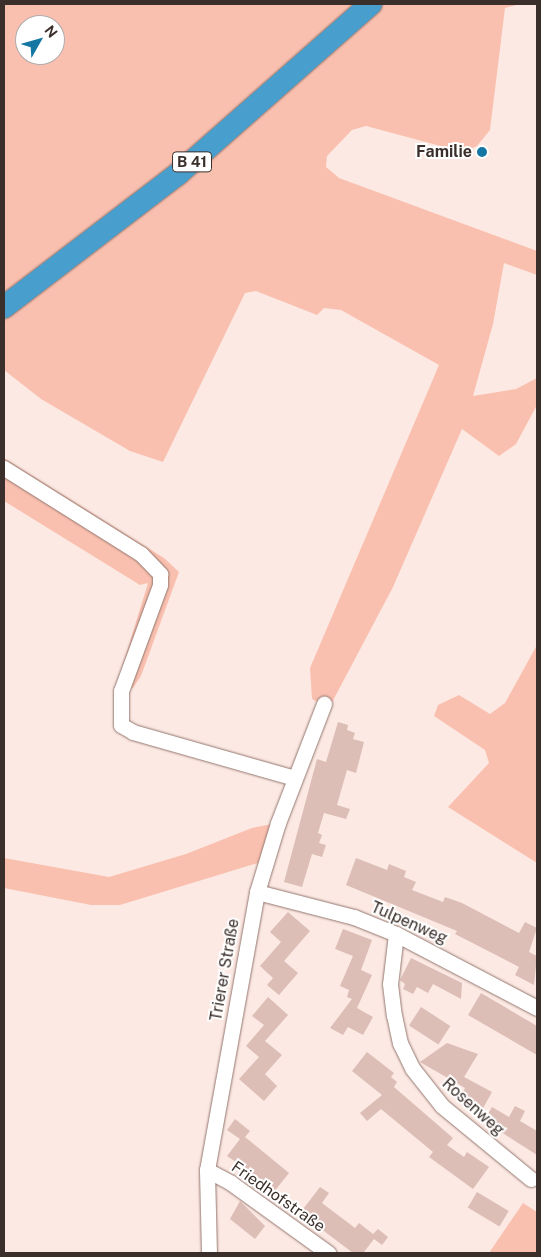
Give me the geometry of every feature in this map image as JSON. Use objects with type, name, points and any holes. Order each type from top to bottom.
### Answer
[{"type":"highway","name":"B 41","points":[[4,307],[178,174],[370,4]]},
{"type":"street","points":[[4,468],[141,554],[160,574],[160,585],[121,691],[121,725],[133,732],[294,778]]},
{"type":"street","name":"Trierer Straße","points":[[210,1253],[207,1170],[257,892],[294,778],[324,704]]},
{"type":"street","name":"Tulpenweg","points":[[257,892],[354,917],[396,934],[537,1008]]},
{"type":"street","name":"Rosenweg","points":[[396,934],[390,984],[400,1043],[412,1068],[442,1106],[531,1179]]},
{"type":"street","name":"Friedhofstraße","points":[[207,1170],[231,1183],[328,1253]]},
{"type":"shaded area","points":[[4,4],[520,4],[505,8],[490,130],[477,146],[463,152],[366,126],[352,130],[327,156],[326,167],[339,178],[537,251],[537,275],[504,263],[493,324],[473,396],[516,389],[537,378],[537,405],[516,444],[499,456],[462,429],[393,587],[329,708],[312,699],[310,668],[439,365],[341,310],[324,308],[317,315],[256,291],[245,293],[163,462],[130,451],[41,399],[4,370]]},
{"type":"shaded area","points":[[4,458],[164,558],[179,572],[141,676],[133,688],[117,684],[148,583],[140,585],[4,501]]},
{"type":"shaded area","points":[[537,645],[537,863],[448,807],[489,763],[485,750],[434,716],[438,705],[459,695],[490,714],[505,703]]},
{"type":"shaded area","points":[[272,824],[261,862],[120,905],[91,905],[4,888],[4,858],[109,877],[186,854],[252,828]]},
{"type":"shaded area","points":[[523,1203],[537,1212],[537,1253],[489,1253]]},
{"type":"building","points":[[338,722],[348,725],[347,730],[355,733],[353,739],[364,742],[356,773],[347,770],[337,805],[350,809],[346,819],[324,813],[318,833],[322,835],[319,843],[326,845],[322,857],[312,854],[302,887],[284,882],[317,759],[326,762]]},
{"type":"building","points":[[356,858],[387,870],[389,864],[406,871],[404,877],[416,882],[412,890],[443,902],[445,897],[462,903],[519,933],[525,922],[537,928],[529,952],[537,956],[534,985],[515,975],[519,967],[455,934],[457,931],[346,885]]},
{"type":"building","points":[[288,912],[310,931],[284,961],[298,973],[279,995],[267,985],[273,978],[260,966],[281,942],[270,932]]},
{"type":"building","points":[[343,929],[372,940],[361,970],[372,975],[357,1008],[373,1017],[363,1035],[348,1027],[343,1035],[330,1028],[352,999],[347,997],[349,990],[340,986],[353,956],[335,949]]},
{"type":"building","points":[[411,958],[462,983],[461,999],[433,984],[428,993],[417,987],[413,994],[403,989],[405,984],[400,980]]},
{"type":"building","points":[[481,993],[537,1026],[537,1055],[468,1015]]},
{"type":"building","points":[[268,997],[288,1015],[265,1041],[282,1055],[265,1074],[277,1086],[264,1101],[239,1079],[259,1057],[246,1046],[264,1025],[252,1016]]},
{"type":"building","points":[[421,1007],[450,1026],[438,1045],[409,1025]]},
{"type":"building","points":[[447,1043],[478,1054],[464,1077],[492,1092],[482,1110],[460,1098],[465,1088],[420,1062]]},
{"type":"building","points":[[367,1052],[394,1073],[391,1077],[397,1082],[394,1087],[453,1138],[447,1145],[464,1157],[467,1152],[489,1167],[473,1189],[429,1157],[433,1152],[381,1109],[367,1121],[360,1113],[382,1095],[352,1071]]},
{"type":"building","points":[[515,1106],[525,1111],[520,1121],[537,1131],[537,1155],[484,1121],[492,1107],[509,1117]]},
{"type":"building","points":[[235,1119],[250,1131],[245,1137],[289,1173],[273,1193],[263,1185],[265,1182],[227,1156],[240,1139],[227,1130]]},
{"type":"building","points":[[320,1187],[329,1193],[322,1203],[355,1228],[359,1223],[373,1234],[378,1229],[388,1237],[382,1245],[374,1239],[364,1252],[353,1253],[300,1213]]},
{"type":"building","points":[[477,1192],[509,1211],[499,1226],[468,1207]]},
{"type":"building","points":[[240,1201],[265,1226],[255,1239],[230,1219]]},
{"type":"place","name":"Familie","points":[[482,152]]}]
